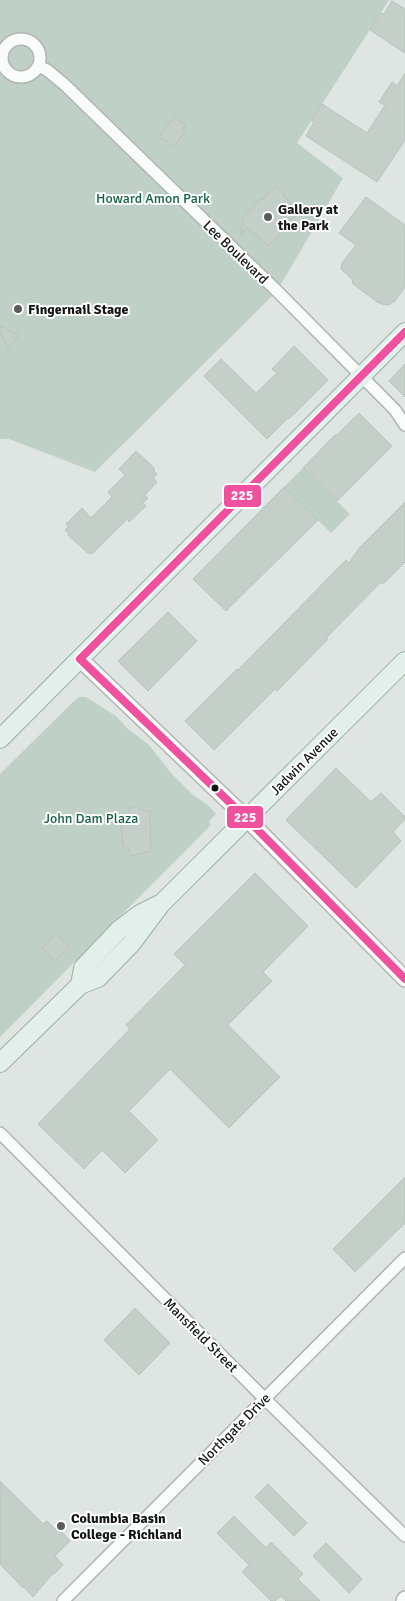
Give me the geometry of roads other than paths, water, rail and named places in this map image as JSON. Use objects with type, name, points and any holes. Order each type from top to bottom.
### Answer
[{"type":"main road","points":[[0,739],[405,332]]},
{"type":"main road","name":"Jadwin Avenue","points":[[0,1063],[80,985],[83,968],[118,930],[140,914],[161,904],[405,661]]},
{"type":"street","name":"Lee Boulevard","points":[[38,66],[64,85],[277,292],[395,410],[405,425]]},
{"type":"street","points":[[80,659],[247,819],[405,979]]},
{"type":"street","name":"Mansfield Street","points":[[0,1133],[265,1399],[405,1536]]},
{"type":"street","name":"Northgate Drive","points":[[63,1601],[405,1258]]},
{"type":"place","name":"Gallery at the Park","points":[[268,217]]},
{"type":"place","name":"Fingernail Stage","points":[[18,309]]},
{"type":"place","name":"Columbia Basin College - Richland","points":[[61,1526]]},
{"type":"park label","name":"Howard Amon Park","points":[[153,198]]},
{"type":"park label","name":"John Dam Plaza","points":[[91,818]]}]
